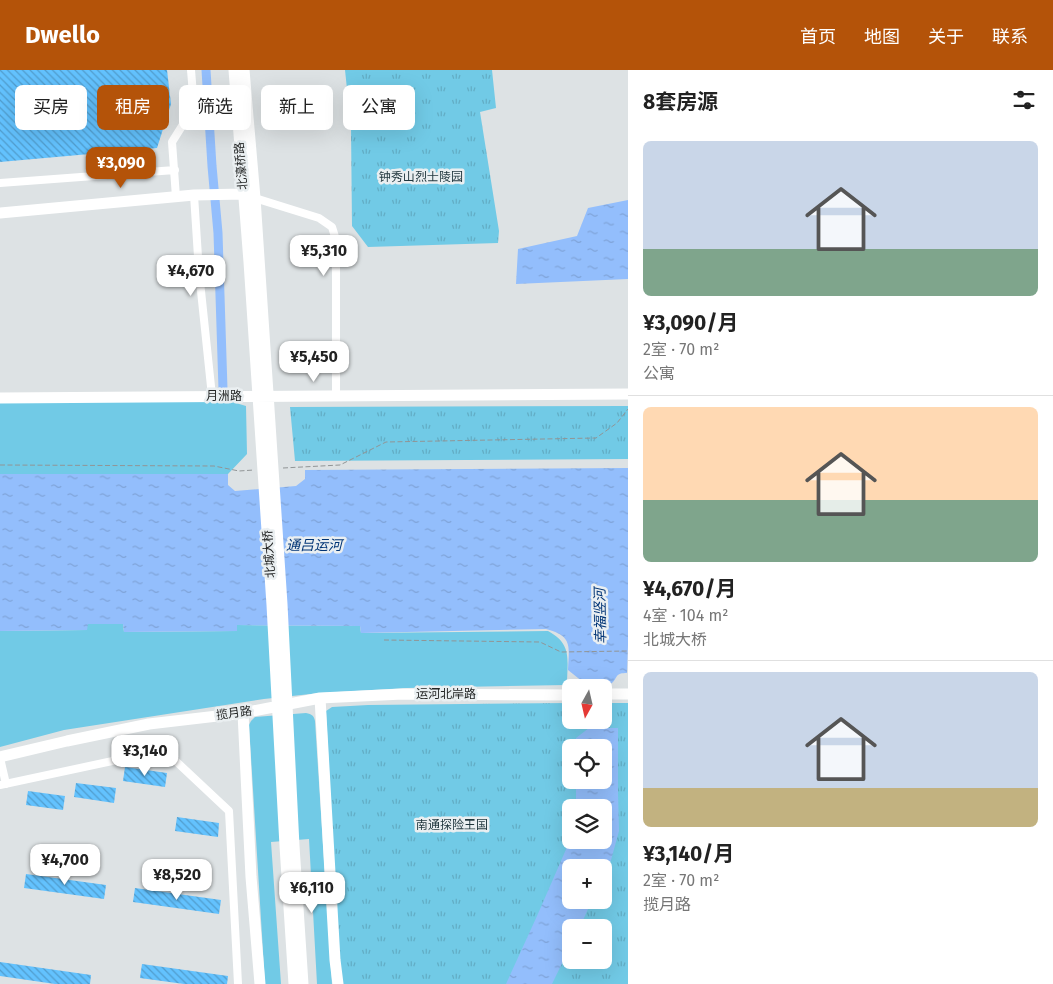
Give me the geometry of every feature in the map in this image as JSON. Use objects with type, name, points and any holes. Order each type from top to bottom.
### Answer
[{"type":"main road","name":"北濠桥路","points":[[234,70],[249,196]]},
{"type":"main road","name":"北濠桥路","points":[[244,70],[249,196],[254,262]]},
{"type":"main road","points":[[0,212],[194,195],[249,196]]},
{"type":"main road","name":"北城大桥","points":[[254,262],[282,604],[290,846]]},
{"type":"main road","name":"月洲路","points":[[0,398],[628,394]]},
{"type":"main road","name":"运河北岸路","points":[[320,698],[403,694],[562,695]]},
{"type":"main road","points":[[612,694],[626,694]]},
{"type":"main road","points":[[320,698],[338,984]]},
{"type":"main road","name":"揽月路","points":[[0,758],[66,741],[149,724],[243,713],[320,698]]},
{"type":"main road","points":[[243,713],[251,877],[260,984]]},
{"type":"main road","points":[[290,846],[294,984]]},
{"type":"main road","points":[[290,846],[304,984]]},
{"type":"street","points":[[176,197],[172,142],[194,107],[191,70]]},
{"type":"street","points":[[0,183],[175,170]]},
{"type":"street","points":[[194,195],[199,272],[212,396]]},
{"type":"street","points":[[249,196],[319,218],[332,227],[336,240],[336,396]]},
{"type":"street","points":[[0,758],[3,784],[164,750],[229,811],[238,984]]},
{"type":"path","points":[[276,469],[340,465],[386,442],[596,438],[617,423],[628,409]]},
{"type":"path","points":[[0,465],[214,466],[239,471],[258,470]]},
{"type":"path","points":[[384,640],[540,642],[561,652],[628,652]]},
{"type":"green space","name":"钟秀山烈士陵园","points":[[345,70],[492,70],[496,108],[480,112],[499,231],[498,243],[368,247],[352,226],[351,130],[415,130],[415,85],[347,85]]},
{"type":"green space","points":[[212,396],[246,406],[247,454],[228,474],[0,474],[0,398]]},
{"type":"green space","points":[[628,406],[628,459],[295,461],[290,407]]},
{"type":"green space","points":[[87,624],[123,624],[124,632],[236,631],[237,625],[360,626],[361,633],[548,631],[556,636],[565,647],[568,661],[567,679],[562,679],[562,685],[407,688],[320,693],[264,699],[64,730],[0,747],[0,631],[87,630]]},
{"type":"green space","name":"南通探险王国","points":[[562,703],[562,729],[612,729],[612,703],[628,703],[628,984],[340,984],[326,711],[332,707]]},
{"type":"green space","points":[[310,714],[315,721],[332,984],[317,984],[309,839],[271,842],[281,984],[265,984],[249,725],[255,717]]},
{"type":"water","points":[[628,200],[628,279],[516,284],[518,249],[577,236],[588,208]]},
{"type":"water","points":[[628,468],[627,673],[619,674],[612,683],[612,679],[579,679],[568,670],[568,643],[561,635],[546,629],[361,633],[360,626],[237,625],[237,631],[124,632],[123,624],[88,624],[87,630],[0,631],[0,474],[228,474],[228,485],[235,491],[296,486],[305,479],[305,470]]},
{"type":"water","points":[[618,728],[619,831],[611,859],[562,859],[562,909],[588,909],[584,919],[562,919],[562,963],[552,984],[506,984],[566,849],[612,849],[612,799],[576,799],[576,789],[612,789],[612,739],[576,738],[588,729]]},
{"type":"building","points":[[0,70],[167,70],[169,85],[97,85],[97,130],[163,130],[157,148],[0,162]]},
{"type":"building","points":[[169,87],[171,104],[169,110]]},
{"type":"building","points":[[125,767],[167,773],[165,787],[123,781]]},
{"type":"building","points":[[76,783],[116,788],[114,803],[74,797]]},
{"type":"building","points":[[28,791],[65,796],[63,810],[26,805]]},
{"type":"building","points":[[177,817],[219,823],[218,837],[175,831]]},
{"type":"building","points":[[26,874],[106,885],[104,899],[24,888]]},
{"type":"building","points":[[135,888],[221,900],[219,914],[133,902]]},
{"type":"building","points":[[0,962],[91,975],[90,984],[55,984],[0,976]]},
{"type":"building","points":[[142,964],[228,976],[227,984],[184,984],[140,978]]},
{"type":"waterway","points":[[206,70],[218,233],[223,389]]},
{"type":"water label","name":"通吕运河","points":[[314,545]]},
{"type":"water label","name":"幸福竖河","points":[[600,616]]}]
